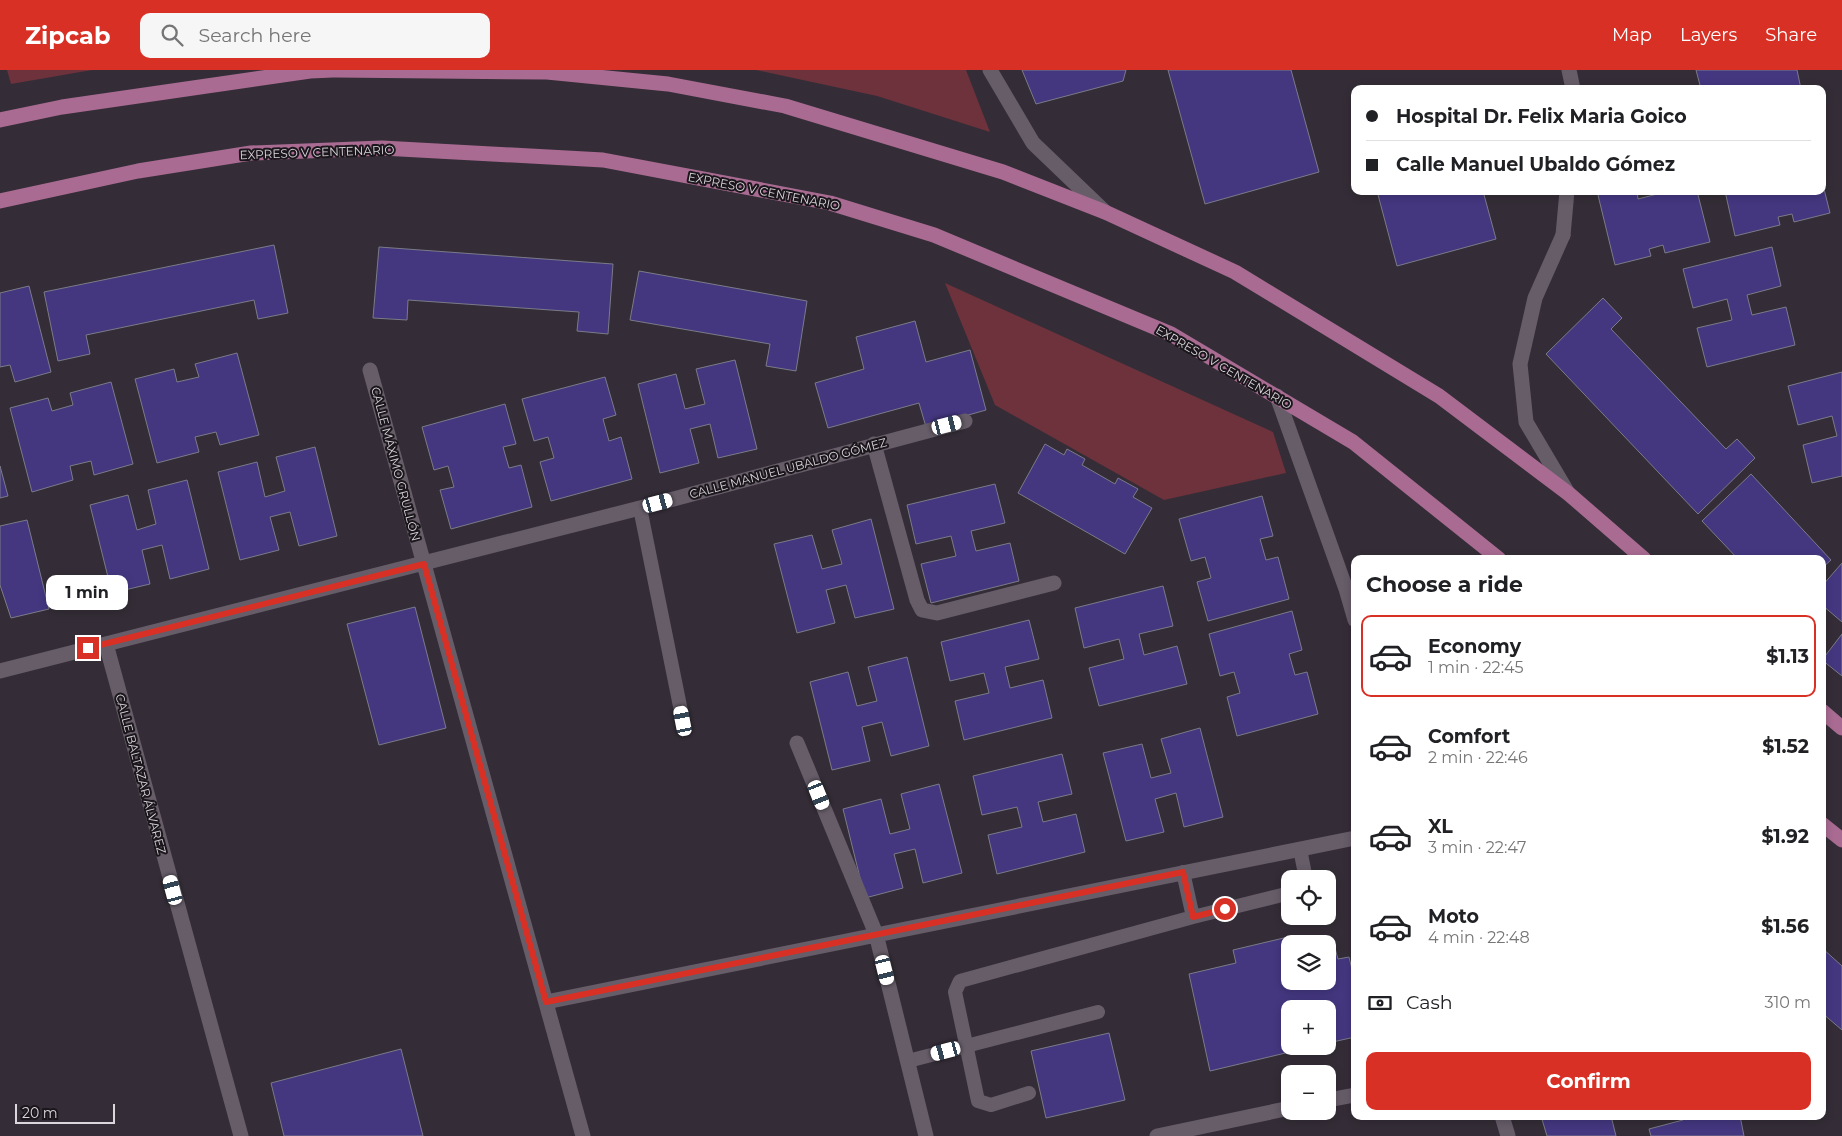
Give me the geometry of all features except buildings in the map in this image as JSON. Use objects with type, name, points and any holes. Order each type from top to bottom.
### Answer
[{"type":"main road","points":[[0,120],[62,107],[310,71],[334,70],[547,72],[668,84],[785,106],[1002,172],[1105,212],[1235,272],[1439,396],[1569,494],[1639,555]]},
{"type":"main road","name":"EXPRESO V CENTENARIO","points":[[0,201],[138,170],[251,153],[382,148],[603,160],[830,203],[934,234],[1171,334],[1353,442],[1494,555]]},
{"type":"main road","points":[[1826,714],[1842,728]]},
{"type":"main road","points":[[1826,827],[1842,840]]},
{"type":"street","points":[[990,70],[1033,143],[1105,212]]},
{"type":"street","points":[[1569,70],[1572,85]]},
{"type":"street","points":[[1567,195],[1563,235],[1535,298],[1520,364],[1526,422],[1569,494]]},
{"type":"street","name":"CALLE MÁXIMO GRULLÓN","points":[[370,370],[583,1136]]},
{"type":"street","points":[[1277,396],[1351,589]]},
{"type":"street","name":"CALLE MANUEL UBALDO GÓMEZ","points":[[0,671],[424,564],[966,421]]},
{"type":"street","points":[[874,444],[917,600],[922,610],[937,613],[1054,582]]},
{"type":"street","name":"CALLE BALTAZAR ÁLVAREZ","points":[[106,644],[241,1136]]},
{"type":"street","points":[[797,743],[876,934],[926,1136]]},
{"type":"street","points":[[546,1002],[1351,839]]},
{"type":"street","points":[[1336,1098],[1351,1095]]},
{"type":"street","points":[[1157,1136],[1281,1110]]},
{"type":"street","points":[[1503,1120],[1508,1136]]},
{"type":"lane","points":[[640,508],[683,721]]},
{"type":"lane","points":[[1300,849],[1304,870]]},
{"type":"lane","points":[[1183,872],[1193,917]]},
{"type":"lane","points":[[1029,1092],[991,1105],[978,1100],[955,992],[960,980],[1281,895]]},
{"type":"lane","points":[[908,1061],[1098,1012]]},
{"type":"shaded area","points":[[7,70],[92,70],[11,84]]},
{"type":"shaded area","points":[[756,70],[966,70],[990,132],[877,96]]},
{"type":"shaded area","points":[[945,283],[1273,432],[1286,473],[1164,500],[995,405]]},
{"type":"route","points":[[88,648],[424,564],[546,1002],[1183,872],[1193,917],[1225,909]]}]
